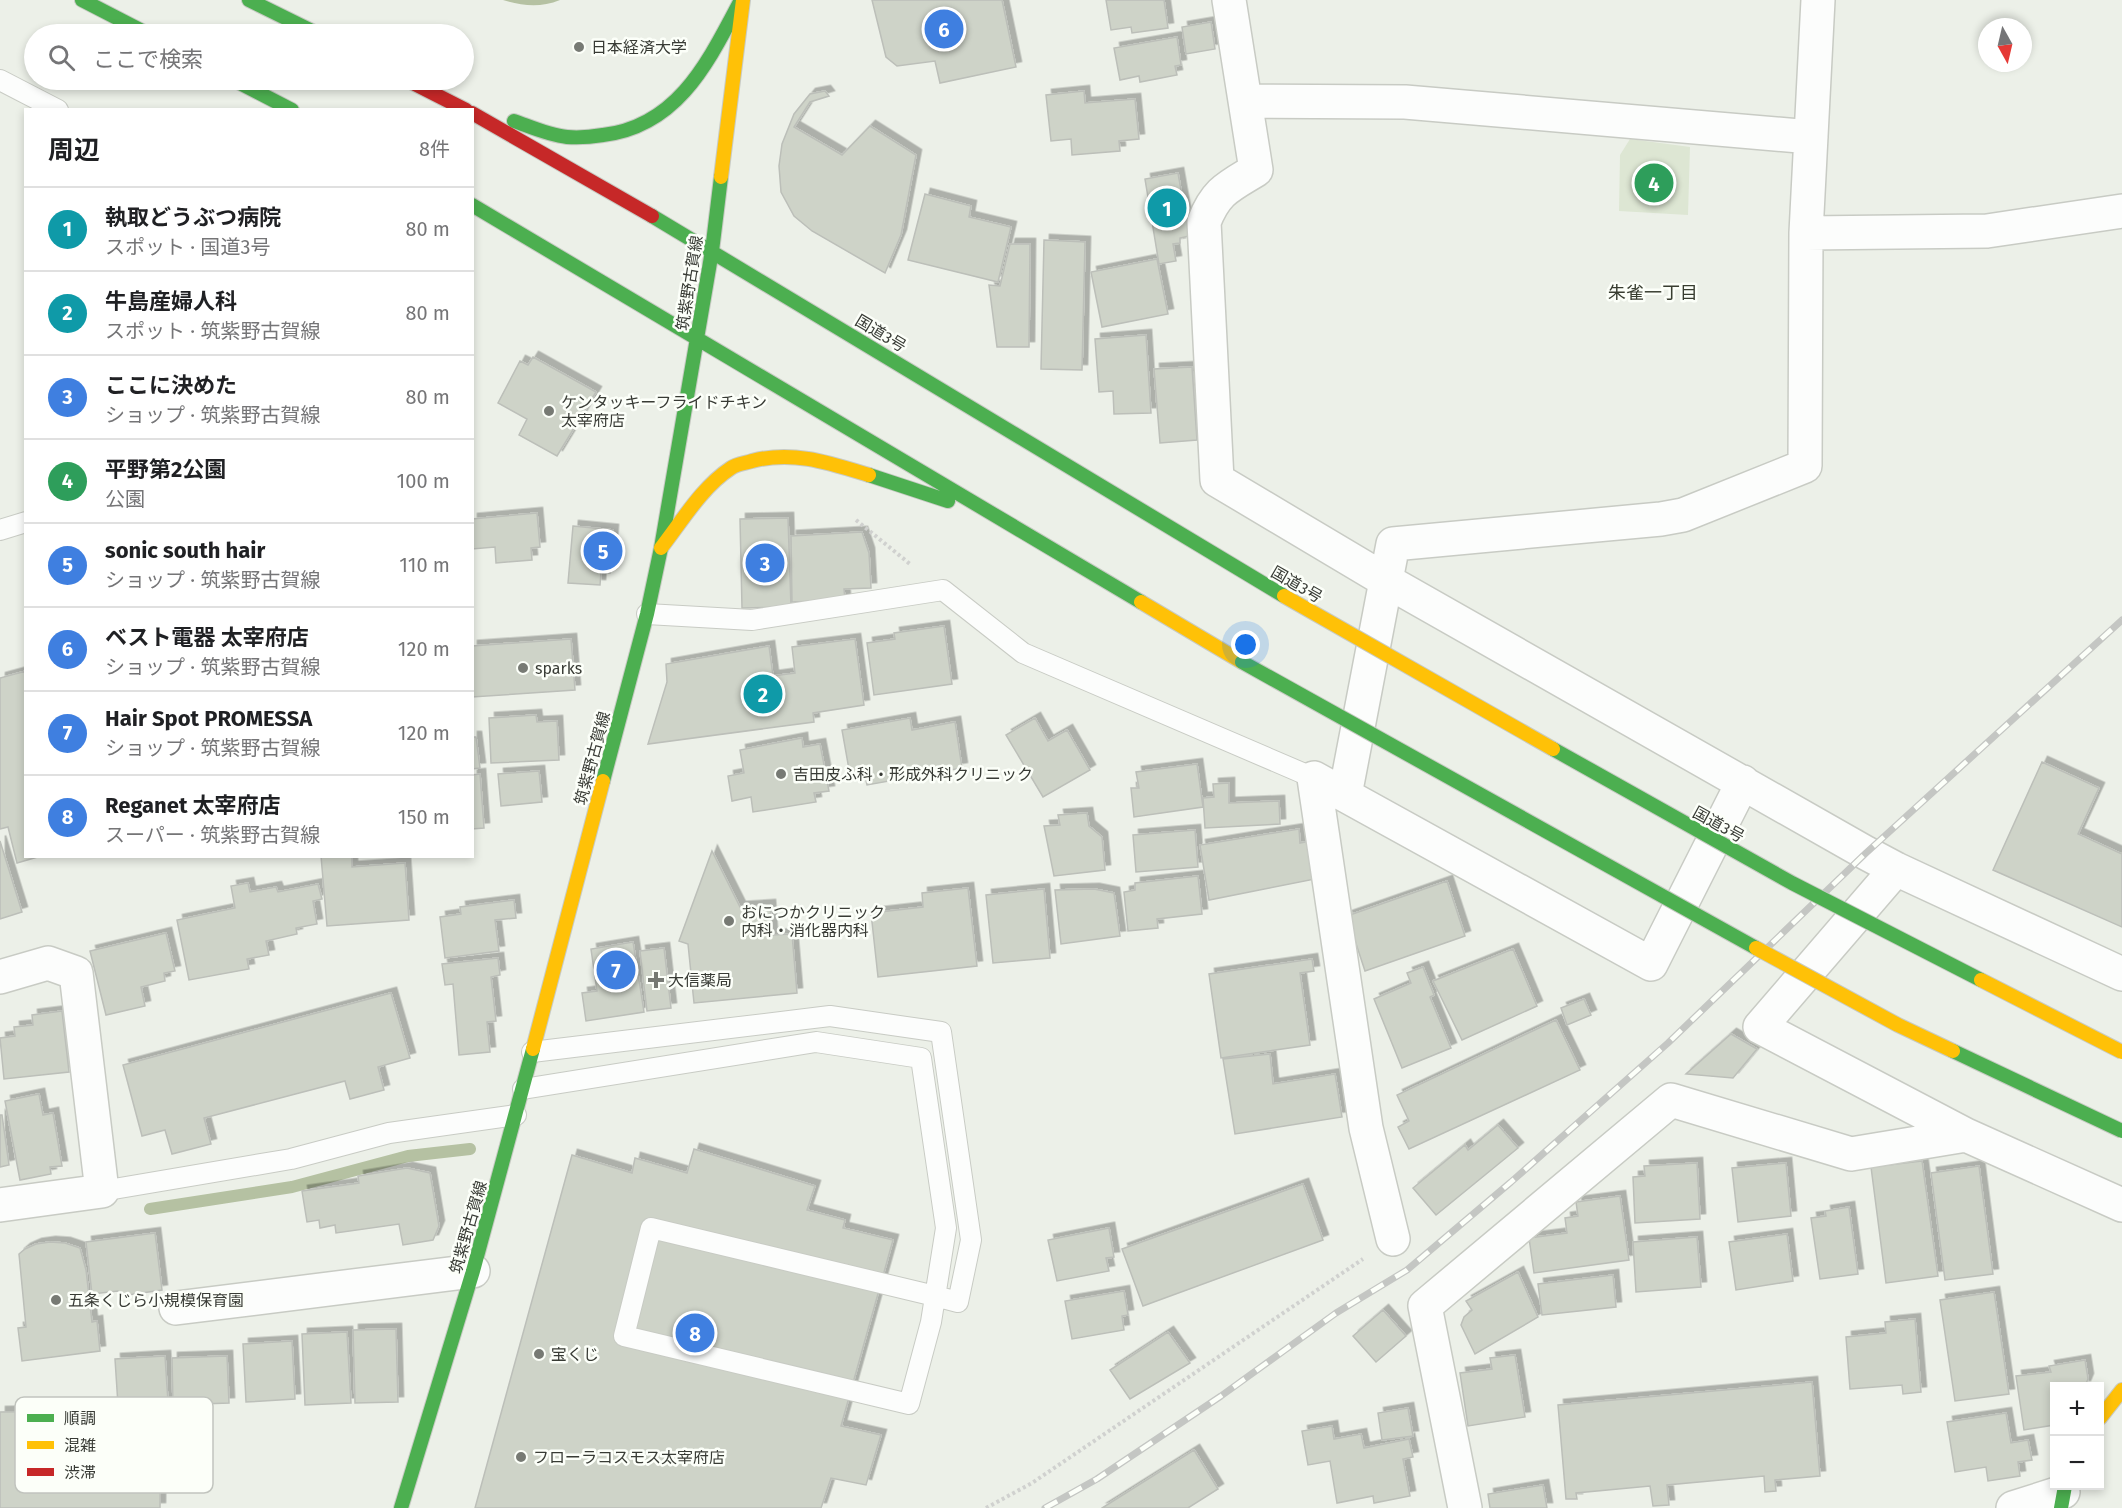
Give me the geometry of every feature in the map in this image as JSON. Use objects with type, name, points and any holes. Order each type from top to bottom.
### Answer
[{"type":"main road","points":[[82,0],[129,24]]},
{"type":"main road","points":[[249,0],[298,24]]},
{"type":"main road","points":[[474,110],[566,137],[609,136],[641,127],[673,106],[691,86],[742,0]]},
{"type":"main road","name":"筑紫野古賀線","points":[[401,1508],[473,1271],[516,1115],[647,614],[712,251],[742,0]]},
{"type":"main road","points":[[253,90],[288,108]]},
{"type":"main road","points":[[427,90],[462,107]]},
{"type":"main road","name":"国道3号","points":[[474,114],[712,251],[1284,596],[1669,816],[1906,943],[2122,1052]]},
{"type":"main road","points":[[474,206],[698,337],[1242,662],[1697,916],[1898,1025],[2122,1131]]},
{"type":"main road","points":[[660,548],[709,486],[724,473],[732,467],[768,457],[794,456],[822,460],[1006,520]]},
{"type":"main road","points":[[2104,1413],[2122,1390]]},
{"type":"street","points":[[1229,0],[1256,170],[1226,188],[1211,204],[1204,222],[1217,480],[1385,580],[1896,869],[2122,974]]},
{"type":"street","points":[[1344,795],[1394,543],[1683,515],[1806,466],[1806,233],[1818,0]]},
{"type":"street","points":[[1246,101],[1405,102],[1810,137]]},
{"type":"street","points":[[1806,233],[1987,231],[2122,211]]},
{"type":"street","points":[[1314,778],[1651,964],[1743,782]]},
{"type":"street","points":[[1314,778],[1366,1128],[1393,1239]]},
{"type":"street","points":[[1896,869],[1760,1027],[1966,1135],[2122,1205]]},
{"type":"street","points":[[0,977],[48,963],[76,972],[102,1191],[0,1205]]},
{"type":"street","points":[[1465,1508],[1425,1306],[1671,1100],[1851,1154],[1966,1135]]},
{"type":"street","points":[[176,1308],[473,1271]]},
{"type":"street","points":[[2013,1508],[2063,1495]]},
{"type":"lane","points":[[0,80],[54,108]]},
{"type":"lane","points":[[0,530],[24,523]]},
{"type":"lane","points":[[647,614],[752,621],[943,590],[1023,653],[1314,778]]},
{"type":"lane","points":[[523,1089],[816,1042],[921,1058],[946,1228],[935,1296],[931,1322],[909,1404],[624,1336],[651,1228],[935,1296],[958,1302],[971,1240],[941,1032],[830,1016],[532,1052]]},
{"type":"lane","points":[[102,1191],[291,1159],[389,1133],[516,1115]]},
{"type":"path","points":[[856,520],[943,590]]},
{"type":"path","points":[[986,1508],[1032,1483],[1393,1239]]},
{"type":"shaded area","points":[[503,0],[560,0],[532,5]]},
{"type":"shaded area","points":[[1630,139],[1690,147],[1688,215],[1619,211],[1620,155]]},
{"type":"building","points":[[872,0],[1002,0],[1016,67],[940,83],[935,61],[897,66],[886,57]]},
{"type":"building","points":[[1106,0],[1164,0],[1168,28],[1132,33],[1131,27],[1111,30]]},
{"type":"building","points":[[1211,22],[1215,49],[1186,54],[1182,27]]},
{"type":"building","points":[[1177,37],[1181,65],[1175,66],[1177,75],[1140,82],[1139,76],[1120,80],[1114,48]]},
{"type":"building","points":[[825,91],[829,96],[810,102],[794,127],[842,155],[870,126],[916,155],[901,235],[885,273],[812,231],[794,216],[781,192],[779,166],[782,144],[794,114],[810,94]]},
{"type":"building","points":[[1084,91],[1085,103],[1135,99],[1139,139],[1119,141],[1120,151],[1072,155],[1071,139],[1051,141],[1046,95]]},
{"type":"building","points":[[1178,173],[1189,236],[1180,238],[1180,243],[1173,244],[1176,261],[1159,264],[1145,179]]},
{"type":"building","points":[[925,194],[971,206],[969,217],[1011,227],[998,282],[908,260]]},
{"type":"building","points":[[1044,240],[1085,242],[1082,370],[1041,369]]},
{"type":"building","points":[[1010,244],[1030,244],[1029,347],[997,347],[989,285],[1000,286]]},
{"type":"building","points":[[1157,259],[1168,314],[1102,327],[1091,272]]},
{"type":"building","points":[[1146,335],[1151,413],[1114,414],[1113,391],[1099,392],[1095,339]]},
{"type":"building","name":"ケンタッキーフライドチキン 太宰府店","points":[[533,357],[596,392],[557,456],[519,435],[527,419],[498,403],[520,361],[528,365]]},
{"type":"building","points":[[1192,367],[1197,440],[1160,443],[1154,369]]},
{"type":"building","points":[[537,513],[540,547],[531,548],[532,560],[496,563],[495,547],[474,549],[474,519]]},
{"type":"building","points":[[788,518],[791,607],[742,608],[740,519]]},
{"type":"building","points":[[573,526],[613,530],[610,573],[601,572],[600,585],[568,583]]},
{"type":"building","points":[[862,532],[869,553],[871,588],[844,589],[845,600],[792,602],[791,536]]},
{"type":"building","points":[[944,626],[952,684],[874,695],[867,643],[895,639],[894,633]]},
{"type":"building","name":"sparks","points":[[571,639],[575,690],[474,697],[474,646]]},
{"type":"building","points":[[855,639],[864,705],[813,713],[814,722],[648,744],[667,682],[666,664],[769,646],[773,676],[795,673],[792,647]]},
{"type":"building","points":[[24,672],[24,858],[34,858],[17,863],[8,827],[0,829],[0,678]]},
{"type":"building","points":[[536,715],[537,722],[557,721],[559,760],[491,763],[489,718]]},
{"type":"building","points":[[910,718],[912,730],[955,722],[962,768],[867,785],[864,772],[850,775],[842,730]]},
{"type":"building","points":[[1035,718],[1048,741],[1067,730],[1090,770],[1043,797],[1006,735]]},
{"type":"building","points":[[474,737],[476,737],[480,768],[474,769]]},
{"type":"building","name":"吉田皮ふ科・形成外科クリニック","points":[[802,738],[803,747],[820,744],[829,791],[814,793],[816,802],[753,812],[751,797],[732,801],[728,776],[744,773],[740,750]]},
{"type":"building","points":[[2042,762],[2099,788],[2078,834],[2122,854],[2122,927],[1993,870]]},
{"type":"building","points":[[1197,764],[1203,807],[1134,817],[1131,788],[1139,788],[1136,772]]},
{"type":"building","points":[[539,771],[542,802],[501,806],[498,774]]},
{"type":"building","points":[[480,774],[484,828],[474,829],[474,775]]},
{"type":"building","points":[[1229,783],[1229,803],[1279,801],[1280,824],[1205,828],[1203,798],[1214,797],[1213,784]]},
{"type":"building","points":[[1087,813],[1089,826],[1102,837],[1105,870],[1054,876],[1044,826],[1060,825],[1058,815]]},
{"type":"building","points":[[1299,829],[1300,843],[1310,841],[1315,879],[1209,900],[1200,845]]},
{"type":"building","points":[[1195,830],[1198,867],[1136,872],[1133,835]]},
{"type":"building","points":[[0,841],[22,912],[0,919]]},
{"type":"building","name":"おにつかクリニック 内科・消化器内科","points":[[712,851],[740,907],[770,905],[772,935],[792,934],[797,993],[694,1003],[688,944],[679,941]]},
{"type":"building","points":[[321,858],[352,858],[352,867],[405,863],[409,920],[327,926]]},
{"type":"building","points":[[1198,876],[1202,914],[1157,919],[1158,928],[1128,931],[1124,892],[1135,890],[1135,883]]},
{"type":"building","points":[[1447,881],[1465,936],[1365,971],[1347,916]]},
{"type":"building","points":[[248,883],[250,892],[276,887],[278,892],[318,884],[322,899],[313,901],[317,924],[296,928],[297,934],[266,941],[269,955],[247,959],[249,969],[189,980],[177,920],[235,908],[231,886]]},
{"type":"building","points":[[968,888],[977,966],[878,977],[871,913],[923,907],[922,893]]},
{"type":"building","points":[[1044,889],[1050,958],[993,963],[986,895]]},
{"type":"building","points":[[1094,889],[1114,893],[1120,936],[1061,944],[1055,890]]},
{"type":"building","points":[[514,900],[516,918],[495,920],[499,951],[445,958],[440,917],[461,914],[460,907]]},
{"type":"building","points":[[166,933],[175,971],[164,973],[165,981],[141,987],[145,1006],[106,1015],[90,951]]},
{"type":"building","points":[[633,942],[644,1012],[586,1021],[582,993],[597,991],[591,949]]},
{"type":"building","name":"大信薬局","points":[[664,948],[671,1008],[647,1011],[640,951]]},
{"type":"building","points":[[1513,949],[1537,1006],[1462,1040],[1433,981]]},
{"type":"building","points":[[498,958],[500,975],[491,977],[496,1021],[487,1022],[490,1052],[459,1055],[453,984],[445,985],[442,964]]},
{"type":"building","points":[[1312,959],[1314,971],[1300,973],[1310,1045],[1221,1058],[1209,974]]},
{"type":"building","points":[[1423,967],[1434,995],[1430,997],[1451,1048],[1402,1068],[1374,999],[1411,983],[1407,973]]},
{"type":"building","points":[[391,993],[410,1058],[378,1067],[384,1090],[350,1099],[345,1081],[204,1118],[211,1144],[172,1154],[165,1130],[142,1136],[123,1065]]},
{"type":"building","points":[[1584,999],[1591,1015],[1567,1025],[1561,1008]]},
{"type":"building","points":[[62,1011],[69,1072],[4,1079],[0,1038],[15,1036],[14,1027],[33,1025],[32,1015]]},
{"type":"building","points":[[1556,1020],[1580,1070],[1409,1149],[1398,1127],[1409,1121],[1397,1095]]},
{"type":"building","points":[[1731,1034],[1757,1049],[1733,1078],[1686,1074]]},
{"type":"building","points":[[1270,1054],[1273,1084],[1335,1074],[1342,1117],[1235,1134],[1223,1059]]},
{"type":"building","points":[[39,1094],[43,1115],[53,1113],[62,1166],[50,1167],[51,1174],[20,1180],[5,1101]]},
{"type":"building","points":[[0,1115],[2,1115],[9,1165],[0,1167]]},
{"type":"building","points":[[1498,1125],[1518,1148],[1436,1215],[1413,1188],[1465,1145],[1468,1150]]},
{"type":"building","points":[[694,1149],[815,1186],[807,1210],[845,1220],[843,1228],[893,1240],[841,1426],[881,1435],[866,1485],[831,1478],[821,1508],[475,1508],[572,1155],[632,1173],[635,1158],[687,1173]]},
{"type":"building","points":[[1922,1161],[1938,1276],[1886,1283],[1871,1167]]},
{"type":"building","points":[[1697,1163],[1700,1219],[1635,1223],[1633,1177],[1645,1176],[1644,1166]]},
{"type":"building","points":[[1786,1163],[1791,1216],[1738,1222],[1732,1168]]},
{"type":"building","points":[[1979,1166],[1993,1274],[1945,1280],[1931,1173]]},
{"type":"building","points":[[407,1168],[430,1173],[439,1226],[433,1240],[403,1245],[399,1224],[336,1233],[335,1225],[320,1228],[319,1220],[307,1222],[302,1191],[359,1183],[358,1176]]},
{"type":"building","points":[[1303,1184],[1323,1240],[1143,1306],[1122,1249]]},
{"type":"building","points":[[1620,1196],[1629,1260],[1534,1273],[1529,1238],[1567,1233],[1565,1218],[1578,1216],[1576,1202]]},
{"type":"building","points":[[1849,1207],[1858,1274],[1820,1279],[1811,1218],[1826,1216],[1825,1211]]},
{"type":"building","points":[[1109,1228],[1114,1257],[1106,1258],[1109,1271],[1057,1281],[1048,1240]]},
{"type":"building","points":[[155,1233],[162,1290],[121,1296],[118,1291],[92,1294],[86,1242]]},
{"type":"building","points":[[1787,1234],[1793,1281],[1736,1290],[1729,1242]]},
{"type":"building","points":[[1697,1237],[1701,1287],[1636,1292],[1633,1242]]},
{"type":"building","name":"五条くじら小規模保育園","points":[[65,1243],[80,1248],[86,1270],[92,1322],[97,1321],[100,1351],[22,1361],[18,1328],[26,1327],[19,1254],[36,1244]]},
{"type":"building","points":[[1518,1272],[1538,1317],[1475,1354],[1461,1325],[1464,1317],[1472,1310],[1466,1301]]},
{"type":"building","points":[[1613,1275],[1616,1307],[1542,1315],[1538,1284]]},
{"type":"building","points":[[1124,1291],[1128,1315],[1122,1316],[1124,1330],[1072,1339],[1065,1301]]},
{"type":"building","points":[[1994,1292],[2009,1394],[1955,1401],[1940,1300]]},
{"type":"building","points":[[1383,1310],[1406,1336],[1376,1362],[1353,1336]]},
{"type":"building","points":[[1915,1319],[1921,1392],[1903,1394],[1902,1385],[1850,1389],[1846,1337],[1886,1333],[1885,1322]]},
{"type":"building","points":[[396,1329],[398,1402],[355,1403],[353,1330]]},
{"type":"building","points":[[347,1332],[351,1403],[305,1405],[302,1334]]},
{"type":"building","points":[[1168,1332],[1190,1363],[1130,1399],[1110,1370]]},
{"type":"building","points":[[292,1341],[295,1399],[246,1402],[243,1344]]},
{"type":"building","points":[[1515,1355],[1525,1417],[1468,1426],[1460,1373],[1492,1369],[1490,1358]]},
{"type":"building","points":[[165,1356],[168,1397],[117,1397],[115,1359]]},
{"type":"building","points":[[227,1356],[229,1403],[213,1404],[213,1397],[173,1397],[172,1358]]},
{"type":"building","points":[[2085,1360],[2088,1379],[2087,1382],[2050,1382],[2050,1426],[2024,1430],[2016,1376],[2051,1372],[2049,1366]]},
{"type":"building","points":[[1812,1382],[1820,1476],[1775,1480],[1776,1491],[1765,1492],[1764,1476],[1667,1485],[1669,1505],[1653,1506],[1650,1486],[1576,1493],[1577,1499],[1566,1499],[1558,1405]]},
{"type":"building","points":[[1408,1408],[1413,1436],[1382,1440],[1378,1413]]},
{"type":"building","points":[[0,1412],[15,1412],[15,1493],[160,1493],[160,1508],[0,1508]]},
{"type":"building","points":[[2006,1413],[2011,1443],[2028,1440],[2032,1460],[2018,1462],[2020,1476],[1988,1481],[1986,1467],[1955,1472],[1947,1422]]},
{"type":"building","points":[[1332,1426],[1334,1439],[1361,1434],[1364,1448],[1409,1439],[1413,1457],[1403,1459],[1410,1496],[1374,1503],[1373,1496],[1337,1503],[1330,1461],[1308,1465],[1302,1431]]},
{"type":"building","points":[[1194,1450],[1218,1489],[1188,1508],[1102,1508]]},
{"type":"building","points":[[1543,1485],[1547,1508],[1490,1508],[1488,1494]]},
{"type":"waterway","points":[[150,1209],[292,1187],[408,1156],[470,1149]]},
{"type":"railway","points":[[1045,1508],[1097,1479],[1221,1396],[1336,1313],[1407,1270],[1511,1182],[1668,1043],[1866,853],[2122,620]]},
{"type":"traffic: fast","points":[[82,0],[129,24]]},
{"type":"traffic: fast","points":[[249,0],[298,24]]},
{"type":"traffic: fast","points":[[514,121],[540,131],[567,137],[580,137],[629,129],[652,119],[672,104],[703,67],[741,0]]},
{"type":"traffic: fast","points":[[253,90],[288,108]]},
{"type":"traffic: fast","points":[[603,781],[647,614],[661,548],[712,251],[721,177]]},
{"type":"traffic: fast","points":[[474,206],[1141,602]]},
{"type":"traffic: fast","points":[[652,216],[1284,596]]},
{"type":"traffic: fast","points":[[869,475],[948,501]]},
{"type":"traffic: fast","points":[[1242,662],[1756,948]]},
{"type":"traffic: fast","points":[[1553,749],[1792,883],[1981,980]]},
{"type":"traffic: fast","points":[[401,1508],[473,1271],[533,1049]]},
{"type":"traffic: fast","points":[[1953,1051],[2122,1131]]},
{"type":"traffic: fast","points":[[2061,1508],[2064,1490]]},
{"type":"traffic: slow","points":[[721,177],[743,0]]},
{"type":"traffic: slow","points":[[661,548],[711,485],[736,466],[767,458],[797,457],[826,462],[869,475]]},
{"type":"traffic: slow","points":[[1284,596],[1553,749]]},
{"type":"traffic: slow","points":[[1141,602],[1242,662]]},
{"type":"traffic: slow","points":[[533,1049],[603,781]]},
{"type":"traffic: slow","points":[[1756,948],[1898,1025],[1953,1051]]},
{"type":"traffic: slow","points":[[1981,980],[2122,1052]]},
{"type":"traffic: slow","points":[[2104,1413],[2122,1390]]},
{"type":"traffic: jam","points":[[427,90],[462,108]]},
{"type":"traffic: jam","points":[[474,114],[652,216]]},
{"type":"place","name":"ベスト電器 太宰府店","points":[[944,29]]},
{"type":"place","name":"日本経済大学","points":[[579,47]]},
{"type":"place","name":"平野第2公園","points":[[1654,183]]},
{"type":"place","name":"執取どうぶつ病院","points":[[1167,208]]},
{"type":"place","name":"ケンタッキーフライドチキン 太宰府店","points":[[549,411]]},
{"type":"place","name":"sonic south hair","points":[[603,551]]},
{"type":"place","name":"ここに決めた","points":[[765,563]]},
{"type":"place","name":"sparks","points":[[523,668]]},
{"type":"place","name":"牛島産婦人科","points":[[763,694]]},
{"type":"place","name":"吉田皮ふ科・形成外科クリニック","points":[[781,774]]},
{"type":"place","name":"おにつかクリニック 内科・消化器内科","points":[[729,921]]},
{"type":"place","name":"Hair Spot PROMESSA","points":[[616,970]]},
{"type":"place","name":"大信薬局","points":[[656,980]]},
{"type":"place","name":"五条くじら小規模保育園","points":[[56,1300]]},
{"type":"place","name":"Reganet 太宰府店","points":[[695,1333]]},
{"type":"place","name":"宝くじ","points":[[539,1354]]},
{"type":"place","name":"フローラコスモス太宰府店","points":[[521,1457]]},
{"type":"district","name":"朱雀一丁目","points":[[1653,293]]}]
